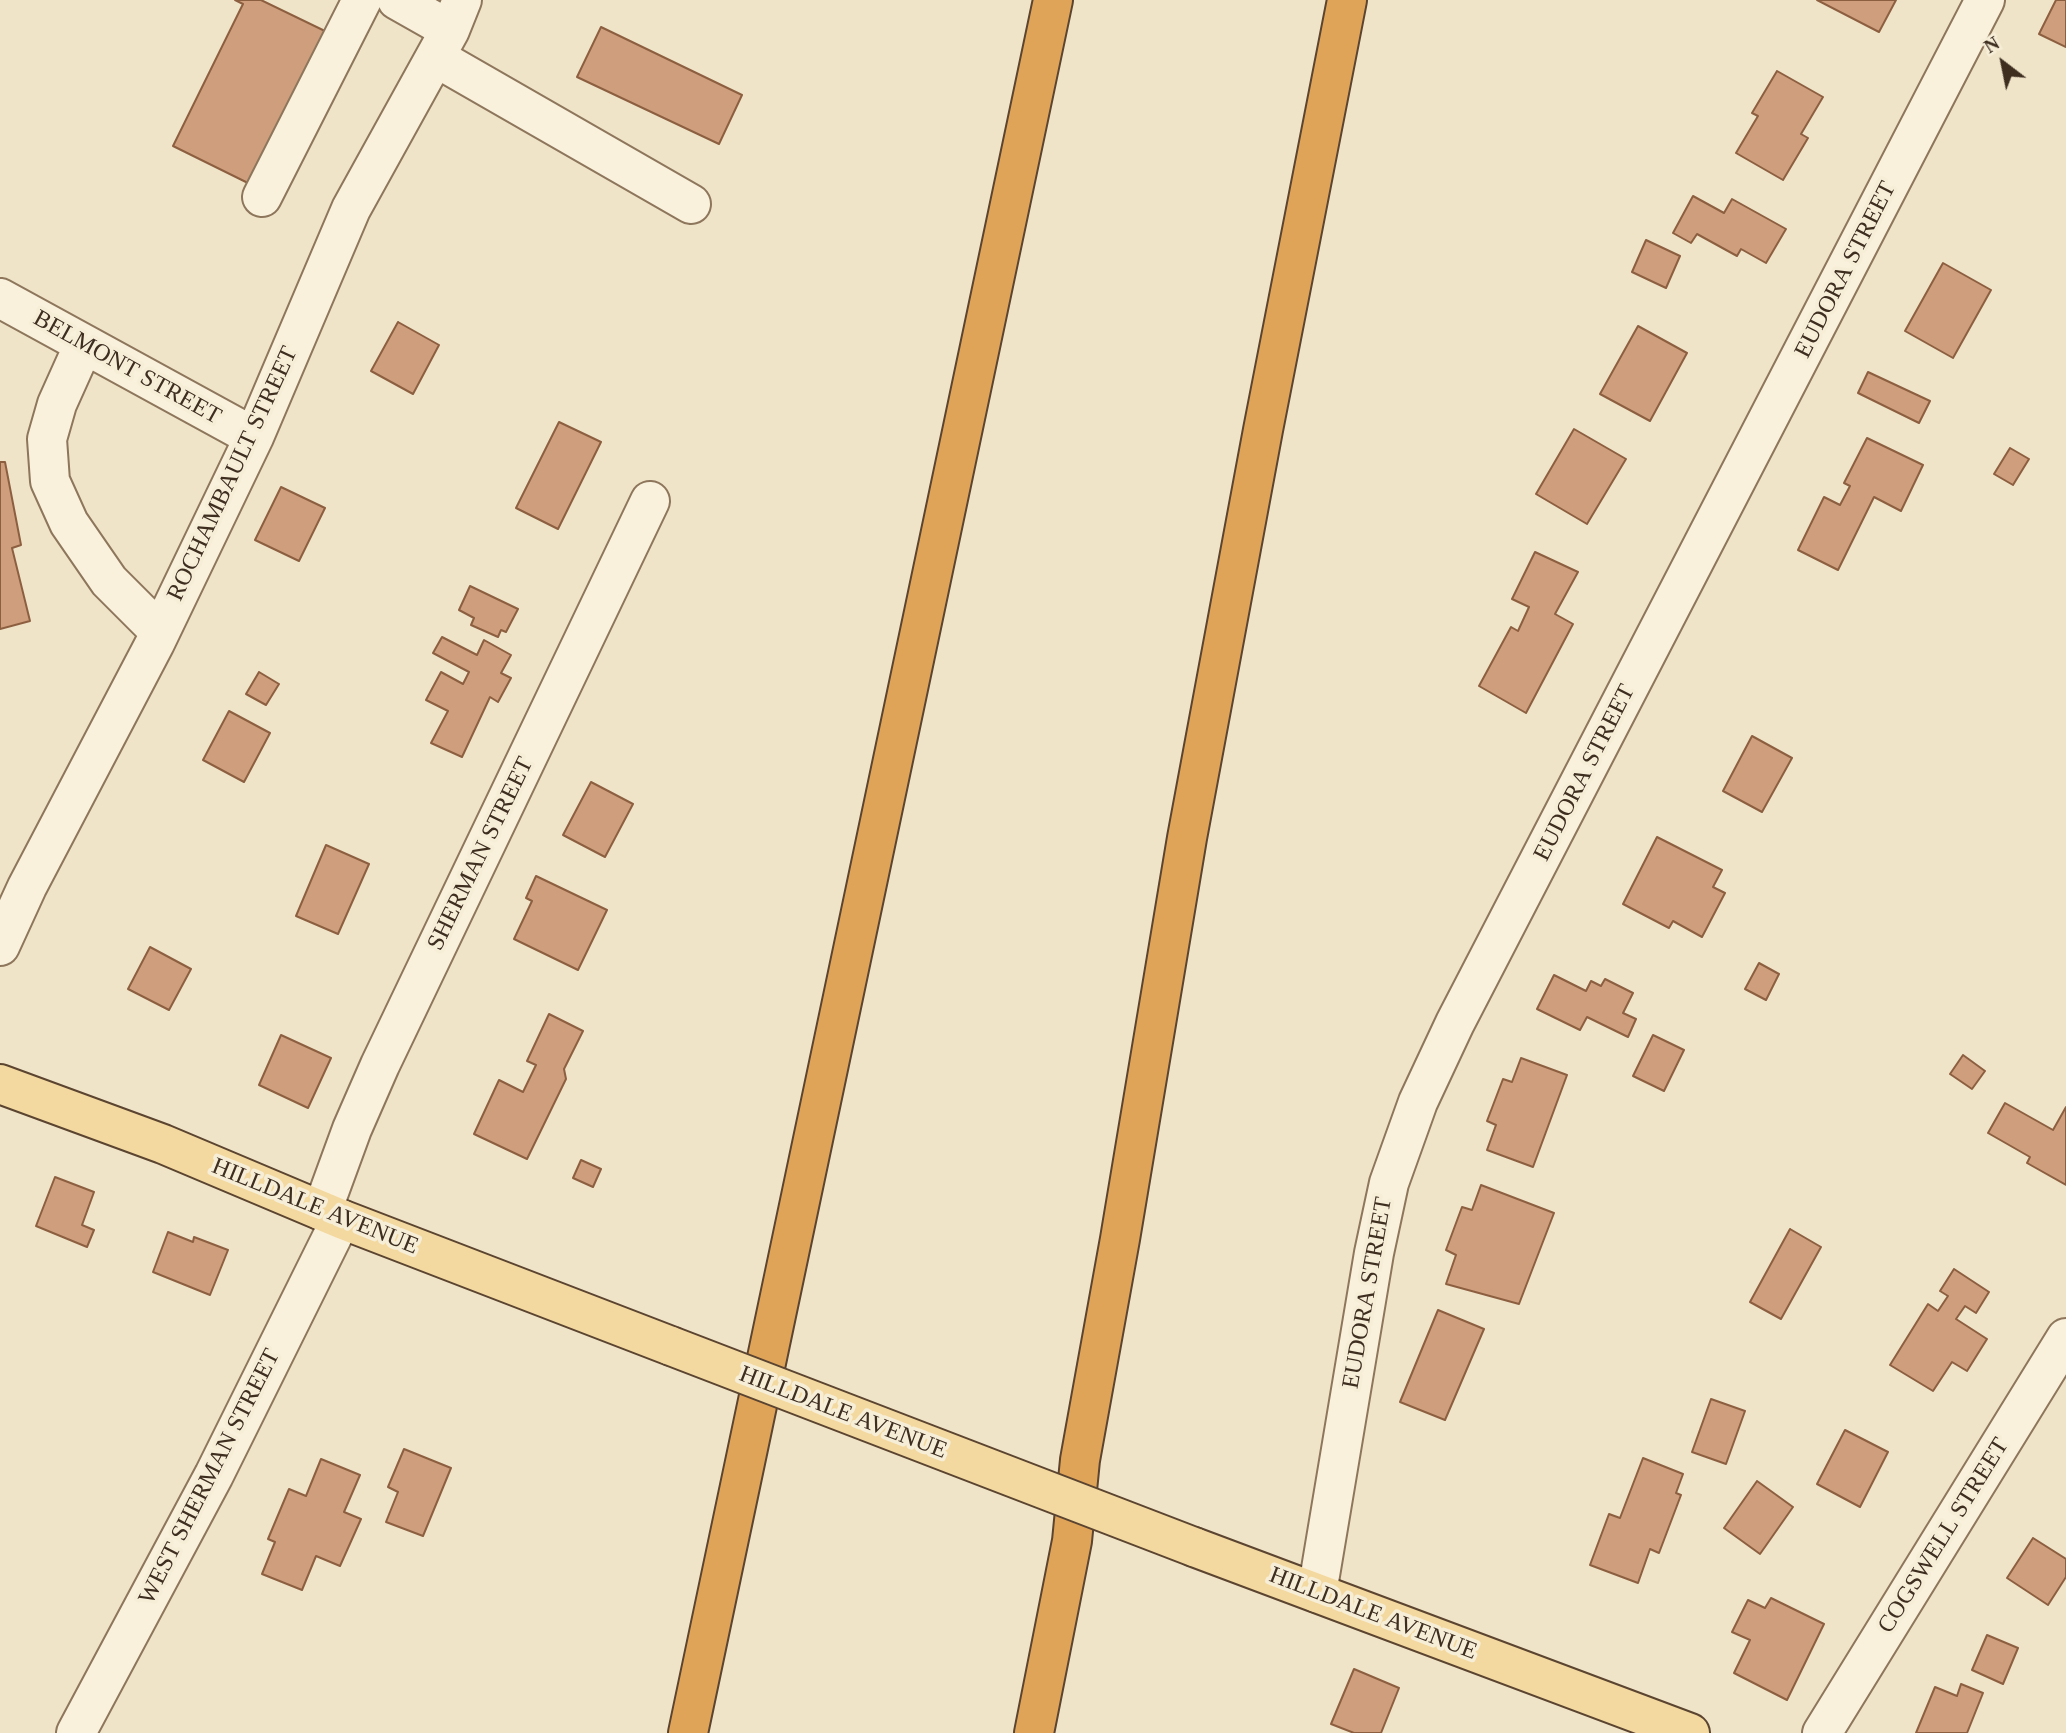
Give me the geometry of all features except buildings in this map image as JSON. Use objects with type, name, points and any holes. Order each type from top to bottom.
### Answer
[{"type":"highway","points":[[688,1733],[1053,0]]},
{"type":"highway","points":[[1034,1733],[1072,1541],[1080,1460],[1190,825],[1263,430],[1347,0]]},
{"type":"main road","name":"HILLDALE AVENUE","points":[[0,1084],[163,1144],[331,1215],[1194,1547],[1690,1733]]},
{"type":"street","points":[[262,197],[362,0]]},
{"type":"street","points":[[397,0],[449,29],[691,204]]},
{"type":"street","name":"EUDORA STREET","points":[[1317,1593],[1374,1253],[1389,1183],[1418,1102],[1455,1023],[1986,0]]},
{"type":"street","name":"ROCHAMBAULT STREET","points":[[0,946],[27,887],[160,632],[254,437],[351,209],[449,29]]},
{"type":"street","name":"BELMONT STREET","points":[[0,298],[254,437]]},
{"type":"street","points":[[85,344],[57,404],[47,439],[50,481],[69,523],[109,582],[160,632]]},
{"type":"street","name":"SHERMAN STREET","points":[[331,1215],[352,1129],[380,1065],[650,501]]},
{"type":"street","name":"WEST SHERMAN STREET","points":[[76,1733],[214,1475],[331,1215]]},
{"type":"street","name":"COGSWELL STREET","points":[[1822,1733],[2066,1338]]}]
